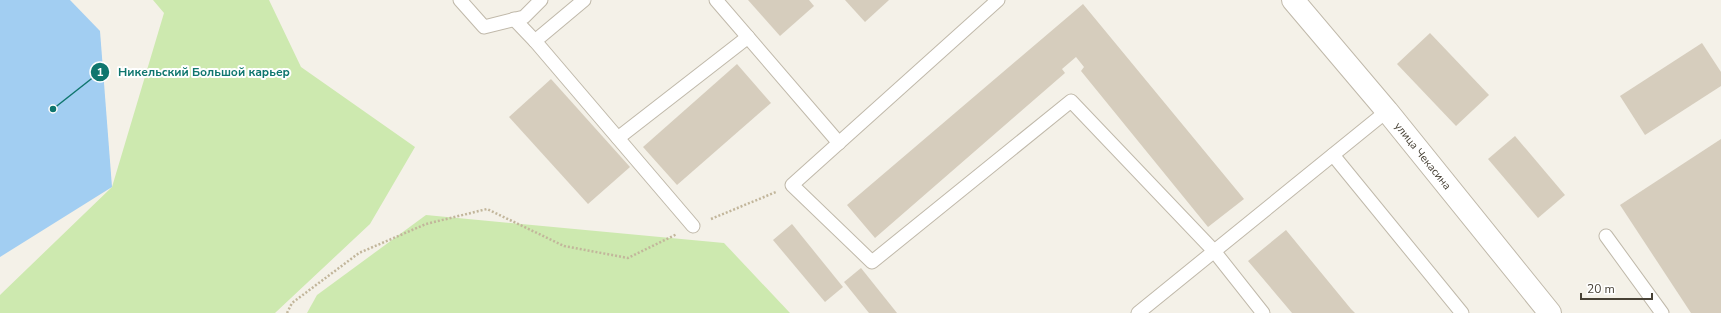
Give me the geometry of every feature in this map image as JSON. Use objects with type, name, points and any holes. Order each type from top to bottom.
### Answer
[{"type":"street","name":"улица Чекасина","points":[[1293,0],[1387,111],[1550,313]]},
{"type":"lane","points":[[460,0],[484,27],[524,17],[541,0]]},
{"type":"lane","points":[[535,41],[584,0]]},
{"type":"lane","points":[[716,0],[839,143]]},
{"type":"lane","points":[[998,0],[792,185],[872,262],[1071,101],[1214,251],[1263,313]]},
{"type":"lane","points":[[514,20],[535,41],[693,226]]},
{"type":"lane","points":[[618,138],[748,37]]},
{"type":"lane","points":[[1138,313],[1387,111]]},
{"type":"lane","points":[[1333,155],[1462,313]]},
{"type":"lane","points":[[1606,236],[1662,313]]},
{"type":"path","points":[[286,313],[292,303],[359,253],[426,224],[487,209],[564,246],[628,258],[693,226],[792,185]]},
{"type":"green space","points":[[153,0],[269,0],[301,67],[415,147],[370,224],[275,313],[0,313],[0,295],[112,187],[164,13]]},
{"type":"green space","points":[[426,215],[724,243],[790,313],[307,313],[317,295]]},
{"type":"water","points":[[0,0],[70,0],[100,31],[112,187],[0,257]]},
{"type":"building","points":[[748,0],[809,0],[814,6],[780,36]]},
{"type":"building","points":[[845,0],[889,0],[865,22]]},
{"type":"building","points":[[1083,4],[1244,199],[1208,227],[1081,71],[1084,67],[1076,57],[1062,69],[1065,73],[875,238],[847,205]]},
{"type":"building","points":[[1430,33],[1489,95],[1456,126],[1397,64]]},
{"type":"building","points":[[1702,43],[1721,72],[1721,86],[1645,135],[1620,96]]},
{"type":"building","points":[[737,64],[771,103],[677,185],[643,147]]},
{"type":"building","points":[[551,79],[630,167],[588,204],[509,117]]},
{"type":"building","points":[[1515,136],[1565,195],[1538,218],[1488,159]]},
{"type":"building","points":[[1721,139],[1721,313],[1691,313],[1620,205]]},
{"type":"building","points":[[792,224],[843,287],[825,302],[773,240]]},
{"type":"building","points":[[1286,230],[1355,313],[1292,313],[1248,261]]},
{"type":"building","points":[[861,268],[897,313],[869,313],[844,282]]},
{"type":"place","name":"Никельский Большой карьер","points":[[53,109]]}]
